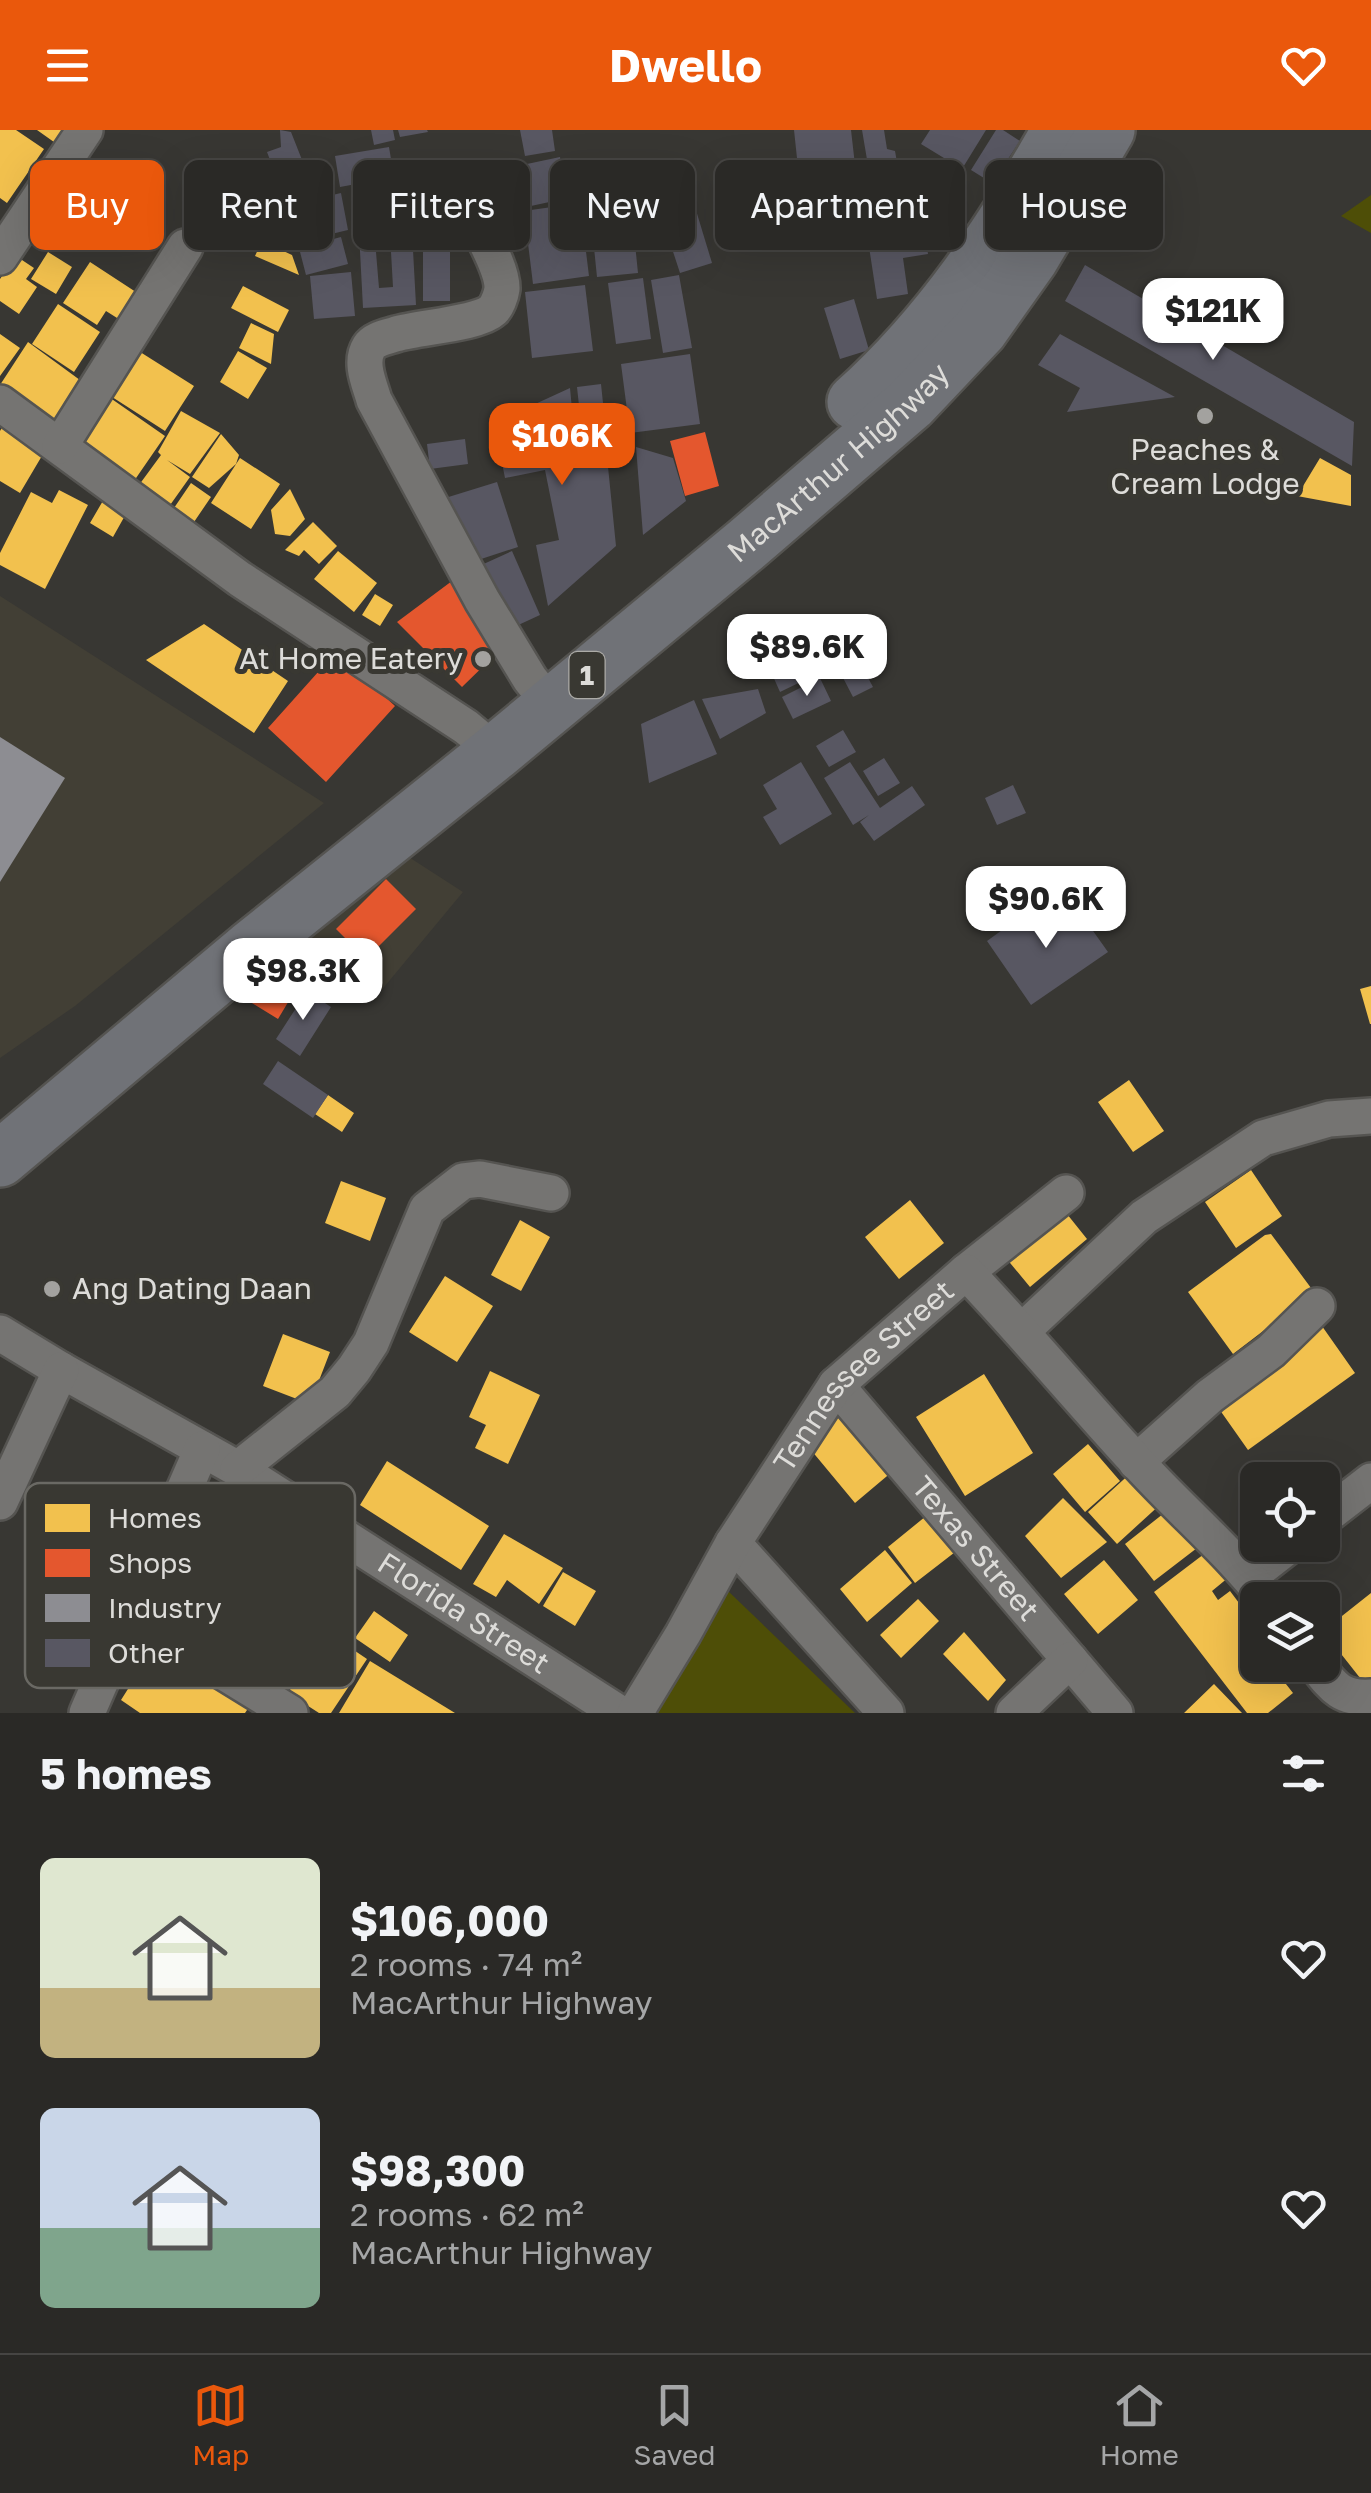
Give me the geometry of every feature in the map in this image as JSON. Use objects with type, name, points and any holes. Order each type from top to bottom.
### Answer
[{"type":"highway","name":"MacArthur Highway","points":[[541,692],[571,640],[734,509],[892,369],[994,241],[1060,130]]},
{"type":"highway","name":"MacArthur Highway","points":[[0,1158],[250,950],[481,740],[760,532],[910,404],[980,330],[1031,258],[1106,130]]},
{"type":"highway","name":"MacArthur Highway","points":[[0,1110],[325,840],[481,740]]},
{"type":"street","points":[[0,257],[85,130]]},
{"type":"street","points":[[60,446],[184,249]]},
{"type":"street","points":[[488,250],[502,288],[496,308],[482,317],[382,338],[370,346],[366,371],[374,400],[482,600],[541,692]]},
{"type":"street","points":[[0,404],[240,578],[481,740]]},
{"type":"street","points":[[1022,1331],[1144,1217],[1263,1138],[1329,1119],[1371,1116]]},
{"type":"street","points":[[238,1469],[334,1392],[354,1370],[371,1343],[427,1208],[463,1181],[480,1179],[551,1193]]},
{"type":"street","points":[[966,1272],[1066,1193]]},
{"type":"street","name":"Tennessee Street","points":[[635,1713],[733,1543],[836,1385],[966,1272],[1136,1462],[1252,1582]]},
{"type":"street","points":[[1136,1462],[1210,1396],[1271,1351],[1317,1306]]},
{"type":"street","name":"Florida Street","points":[[0,1333],[260,1483]]},
{"type":"street","points":[[0,1502],[60,1370]]},
{"type":"street","name":"Texas Street","points":[[836,1385],[1115,1713]]},
{"type":"street","points":[[187,1483],[202,1449]]},
{"type":"street","points":[[1340,1505],[1371,1482]]},
{"type":"street","points":[[733,1543],[886,1713]]},
{"type":"street","name":"Florida Street","points":[[355,1544],[619,1713]]},
{"type":"street","points":[[1014,1713],[1070,1660]]},
{"type":"street","points":[[1329,1682],[1334,1689],[1356,1698],[1371,1696]]},
{"type":"street","points":[[86,1713],[97,1688]]},
{"type":"street","points":[[249,1688],[290,1713]]},
{"type":"shaded area","points":[[1371,195],[1371,233],[1341,216]]},
{"type":"shaded area","points":[[0,596],[324,803],[75,1006],[0,1058]]},
{"type":"shaded area","points":[[401,852],[463,892],[375,998],[284,949]]},
{"type":"shaded area","points":[[728,1591],[855,1713],[656,1713]]},
{"type":"building: Homes","points":[[0,130],[16,130],[44,149],[36,160],[30,160],[30,169],[7,203],[0,198]]},
{"type":"building: Homes","points":[[37,130],[74,130],[61,147]]},
{"type":"building: Homes","points":[[258,250],[281,250],[292,255],[299,275],[255,256]]},
{"type":"building: Homes","points":[[48,252],[72,267],[56,294],[31,279]]},
{"type":"building: Homes","points":[[16,256],[34,268],[26,279],[37,287],[19,314],[0,301],[0,279]]},
{"type":"building: Homes","points":[[90,262],[142,296],[125,323],[106,311],[97,325],[63,303]]},
{"type":"building: Homes","points":[[243,286],[289,310],[278,332],[231,308]]},
{"type":"building: Homes","points":[[58,304],[100,332],[74,372],[32,344]]},
{"type":"building: Homes","points":[[251,323],[274,334],[271,364],[239,348]]},
{"type":"building: Homes","points":[[0,334],[20,348],[0,376]]},
{"type":"building: Homes","points":[[28,342],[84,383],[55,424],[0,385]]},
{"type":"building: Homes","points":[[137,350],[194,386],[165,431],[109,395]]},
{"type":"building: Homes","points":[[238,351],[267,368],[248,399],[220,382]]},
{"type":"building: Homes","points":[[106,395],[165,436],[134,481],[76,440]]},
{"type":"building: Homes","points":[[181,411],[220,433],[190,474],[167,460],[190,477],[168,508],[139,485],[161,455],[158,452]]},
{"type":"building: Homes","points":[[4,424],[46,449],[20,493],[0,481],[0,431]]},
{"type":"building: Homes","points":[[221,434],[239,455],[236,464],[209,488],[192,477]]},
{"type":"building: Homes","points":[[240,458],[280,484],[251,529],[211,503]]},
{"type":"building: Homes","points":[[1320,458],[1351,475],[1351,506],[1297,496]]},
{"type":"building: Homes","points":[[191,483],[211,497],[194,522],[174,508]]},
{"type":"building: Homes","points":[[290,489],[305,519],[290,536],[275,534],[271,510]]},
{"type":"building: Homes","points":[[59,490],[88,505],[45,589],[0,565],[0,553],[31,492],[52,503]]},
{"type":"building: Homes","points":[[104,499],[127,512],[113,537],[90,523]]},
{"type":"building: Homes","points":[[313,522],[337,546],[319,564],[304,550],[299,556],[285,550]]},
{"type":"building: Homes","points":[[338,551],[377,583],[354,612],[314,579]]},
{"type":"building: Homes","points":[[375,594],[393,605],[380,626],[362,615]]},
{"type":"building: Homes","points":[[204,624],[288,681],[254,733],[146,660]]},
{"type":"building: Homes","points":[[1371,986],[1371,1024],[1370,1024],[1360,989]]},
{"type":"building: Homes","points":[[1129,1080],[1164,1131],[1133,1152],[1098,1102]]},
{"type":"building: Homes","points":[[328,1095],[354,1113],[342,1132],[315,1114]]},
{"type":"building: Homes","points":[[1251,1170],[1282,1216],[1236,1248],[1205,1202]]},
{"type":"building: Homes","points":[[341,1181],[386,1198],[370,1241],[325,1223]]},
{"type":"building: Homes","points":[[910,1200],[944,1243],[899,1279],[865,1237]]},
{"type":"building: Homes","points":[[1059,1204],[1087,1239],[1030,1287],[1001,1252]]},
{"type":"building: Homes","points":[[520,1220],[550,1237],[521,1291],[491,1275]]},
{"type":"building: Homes","points":[[1271,1234],[1314,1292],[1233,1354],[1188,1292]]},
{"type":"building: Homes","points":[[445,1276],[493,1306],[457,1362],[409,1332]]},
{"type":"building: Homes","points":[[1317,1319],[1355,1373],[1248,1450],[1210,1396]]},
{"type":"building: Homes","points":[[283,1334],[330,1352],[310,1404],[263,1386]]},
{"type":"building: Homes","points":[[490,1371],[540,1395],[508,1464],[475,1448],[486,1425],[469,1417]]},
{"type":"building: Homes","points":[[984,1374],[1033,1453],[965,1496],[916,1417]]},
{"type":"building: Homes","points":[[845,1412],[893,1471],[855,1503],[806,1444]]},
{"type":"building: Homes","points":[[1088,1444],[1120,1481],[1085,1512],[1053,1474]]},
{"type":"building: Homes","points":[[387,1461],[489,1526],[461,1570],[360,1505]]},
{"type":"building: Homes","points":[[1134,1470],[1163,1502],[1117,1544],[1088,1512]]},
{"type":"building: Homes","points":[[1063,1498],[1107,1542],[1061,1578],[1025,1536]]},
{"type":"building: Homes","points":[[1168,1510],[1197,1548],[1154,1581],[1125,1544]]},
{"type":"building: Homes","points":[[931,1512],[959,1549],[915,1583],[888,1547]]},
{"type":"building: Homes","points":[[504,1534],[563,1568],[539,1604],[507,1580],[496,1597],[473,1584]]},
{"type":"building: Homes","points":[[885,1550],[912,1583],[867,1622],[840,1589]]},
{"type":"building: Homes","points":[[1208,1551],[1229,1577],[1212,1591],[1218,1600],[1230,1591],[1240,1604],[1240,1682],[1284,1682],[1293,1693],[1268,1713],[1247,1713],[1154,1592]]},
{"type":"building: Homes","points":[[1104,1560],[1138,1600],[1098,1634],[1064,1594]]},
{"type":"building: Homes","points":[[563,1572],[596,1591],[575,1626],[543,1606]]},
{"type":"building: Homes","points":[[1371,1593],[1371,1678],[1364,1683],[1340,1653],[1340,1618]]},
{"type":"building: Homes","points":[[918,1599],[939,1621],[901,1658],[880,1635]]},
{"type":"building: Homes","points":[[374,1611],[408,1635],[390,1662],[355,1638]]},
{"type":"building: Homes","points":[[964,1632],[1006,1680],[988,1701],[943,1654]]},
{"type":"building: Homes","points":[[355,1651],[367,1659],[355,1677]]},
{"type":"building: Homes","points":[[370,1661],[455,1713],[339,1713]]},
{"type":"building: Homes","points":[[1214,1684],[1242,1713],[1184,1713]]},
{"type":"building: Homes","points":[[129,1688],[226,1688],[251,1704],[245,1713],[140,1713],[121,1700]]},
{"type":"building: Homes","points":[[291,1688],[348,1688],[331,1713],[319,1713],[288,1693]]},
{"type":"building: Shops","points":[[705,432],[719,486],[685,496],[670,441]]},
{"type":"building: Shops","points":[[456,578],[499,651],[462,687],[397,622]]},
{"type":"building: Shops","points":[[336,652],[395,706],[326,782],[268,728]]},
{"type":"building: Shops","points":[[386,879],[416,909],[366,959],[336,929]]},
{"type":"building: Shops","points":[[275,955],[305,974],[278,1019],[247,1000]]},
{"type":"building: Industry","points":[[0,737],[65,778],[0,882]]},
{"type":"building: Other","points":[[280,130],[291,132],[302,160],[270,160],[267,152],[281,147]]},
{"type":"building: Other","points":[[371,130],[393,130],[395,140],[374,145]]},
{"type":"building: Other","points":[[398,130],[427,130],[428,132],[400,137]]},
{"type":"building: Other","points":[[520,130],[552,130],[555,151],[525,156]]},
{"type":"building: Other","points":[[794,130],[851,130],[854,160],[797,160]]},
{"type":"building: Other","points":[[862,130],[884,130],[887,149],[895,151],[897,160],[867,160]]},
{"type":"building: Other","points":[[930,130],[986,130],[965,164],[965,160],[947,160],[921,144]]},
{"type":"building: Other","points":[[996,130],[1020,141],[1007,160],[985,160],[985,179],[971,170]]},
{"type":"building: Other","points":[[389,147],[391,160],[353,160],[353,185],[340,187],[335,156]]},
{"type":"building: Other","points":[[560,157],[561,160],[550,160],[550,202],[530,206],[530,163]]},
{"type":"building: Other","points":[[341,193],[348,230],[333,234],[333,195]]},
{"type":"building: Other","points":[[550,207],[550,250],[586,250],[589,276],[533,284],[530,210]]},
{"type":"building: Other","points":[[695,207],[712,263],[680,273],[672,250],[695,250]]},
{"type":"building: Other","points":[[341,237],[348,264],[306,275],[300,250],[333,250],[333,239]]},
{"type":"building: Other","points":[[360,250],[380,250],[376,252],[379,288],[393,287],[391,252],[413,250],[416,305],[363,308]]},
{"type":"building: Other","points":[[423,250],[450,250],[450,301],[423,301]]},
{"type":"building: Other","points":[[594,250],[636,250],[638,273],[597,277]]},
{"type":"building: Other","points":[[870,250],[927,250],[928,254],[903,258],[908,294],[877,299]]},
{"type":"building: Other","points":[[1085,265],[1354,422],[1352,466],[1065,301]]},
{"type":"building: Other","points":[[351,272],[355,316],[314,319],[310,276]]},
{"type":"building: Other","points":[[679,275],[692,348],[663,353],[651,280]]},
{"type":"building: Other","points":[[643,278],[651,339],[616,344],[608,283]]},
{"type":"building: Other","points":[[585,285],[593,351],[532,358],[525,292]]},
{"type":"building: Other","points":[[854,299],[869,350],[840,359],[824,308]]},
{"type":"building: Other","points":[[1060,334],[1175,397],[1067,412],[1080,388],[1038,365]]},
{"type":"building: Other","points":[[690,354],[700,424],[630,433],[621,364]]},
{"type":"building: Other","points":[[601,384],[607,441],[583,443],[577,387]]},
{"type":"building: Other","points":[[570,388],[576,451],[606,447],[616,546],[548,606],[536,545],[559,540],[545,470],[505,478],[494,423]]},
{"type":"building: Other","points":[[465,439],[468,464],[430,469],[427,444]]},
{"type":"building: Other","points":[[636,447],[673,458],[686,501],[643,535]]},
{"type":"building: Other","points":[[497,482],[518,547],[472,562],[442,499]]},
{"type":"building: Other","points":[[512,551],[540,615],[505,631],[477,567]]},
{"type":"building: Other","points":[[805,647],[817,674],[780,692],[768,665]]},
{"type":"building: Other","points":[[859,661],[873,687],[853,697],[840,672]]},
{"type":"building: Other","points":[[820,678],[831,701],[793,719],[782,697]]},
{"type":"building: Other","points":[[758,689],[766,713],[720,739],[702,699]]},
{"type":"building: Other","points":[[694,700],[717,754],[649,783],[641,724]]},
{"type":"building: Other","points":[[843,730],[856,752],[829,767],[816,746]]},
{"type":"building: Other","points":[[884,758],[900,783],[878,796],[863,771]]},
{"type":"building: Other","points":[[801,762],[832,814],[780,845],[763,817],[777,809],[763,785]]},
{"type":"building: Other","points":[[850,762],[880,808],[912,786],[925,805],[874,841],[860,822],[869,815],[853,825],[824,778]]},
{"type":"building: Other","points":[[1013,785],[1026,813],[997,825],[985,798]]},
{"type":"building: Other","points":[[1081,914],[1108,952],[1031,1005],[987,941],[1020,917]]},
{"type":"building: Other","points":[[307,991],[331,1007],[300,1056],[276,1039]]},
{"type":"building: Other","points":[[278,1061],[328,1095],[313,1118],[263,1084]]},
{"type":"place","name":"Peaches & Cream Lodge","points":[[1205,416]]},
{"type":"place","name":"At Home Eatery","points":[[483,659]]},
{"type":"place","name":"Ang Dating Daan","points":[[52,1289]]}]
